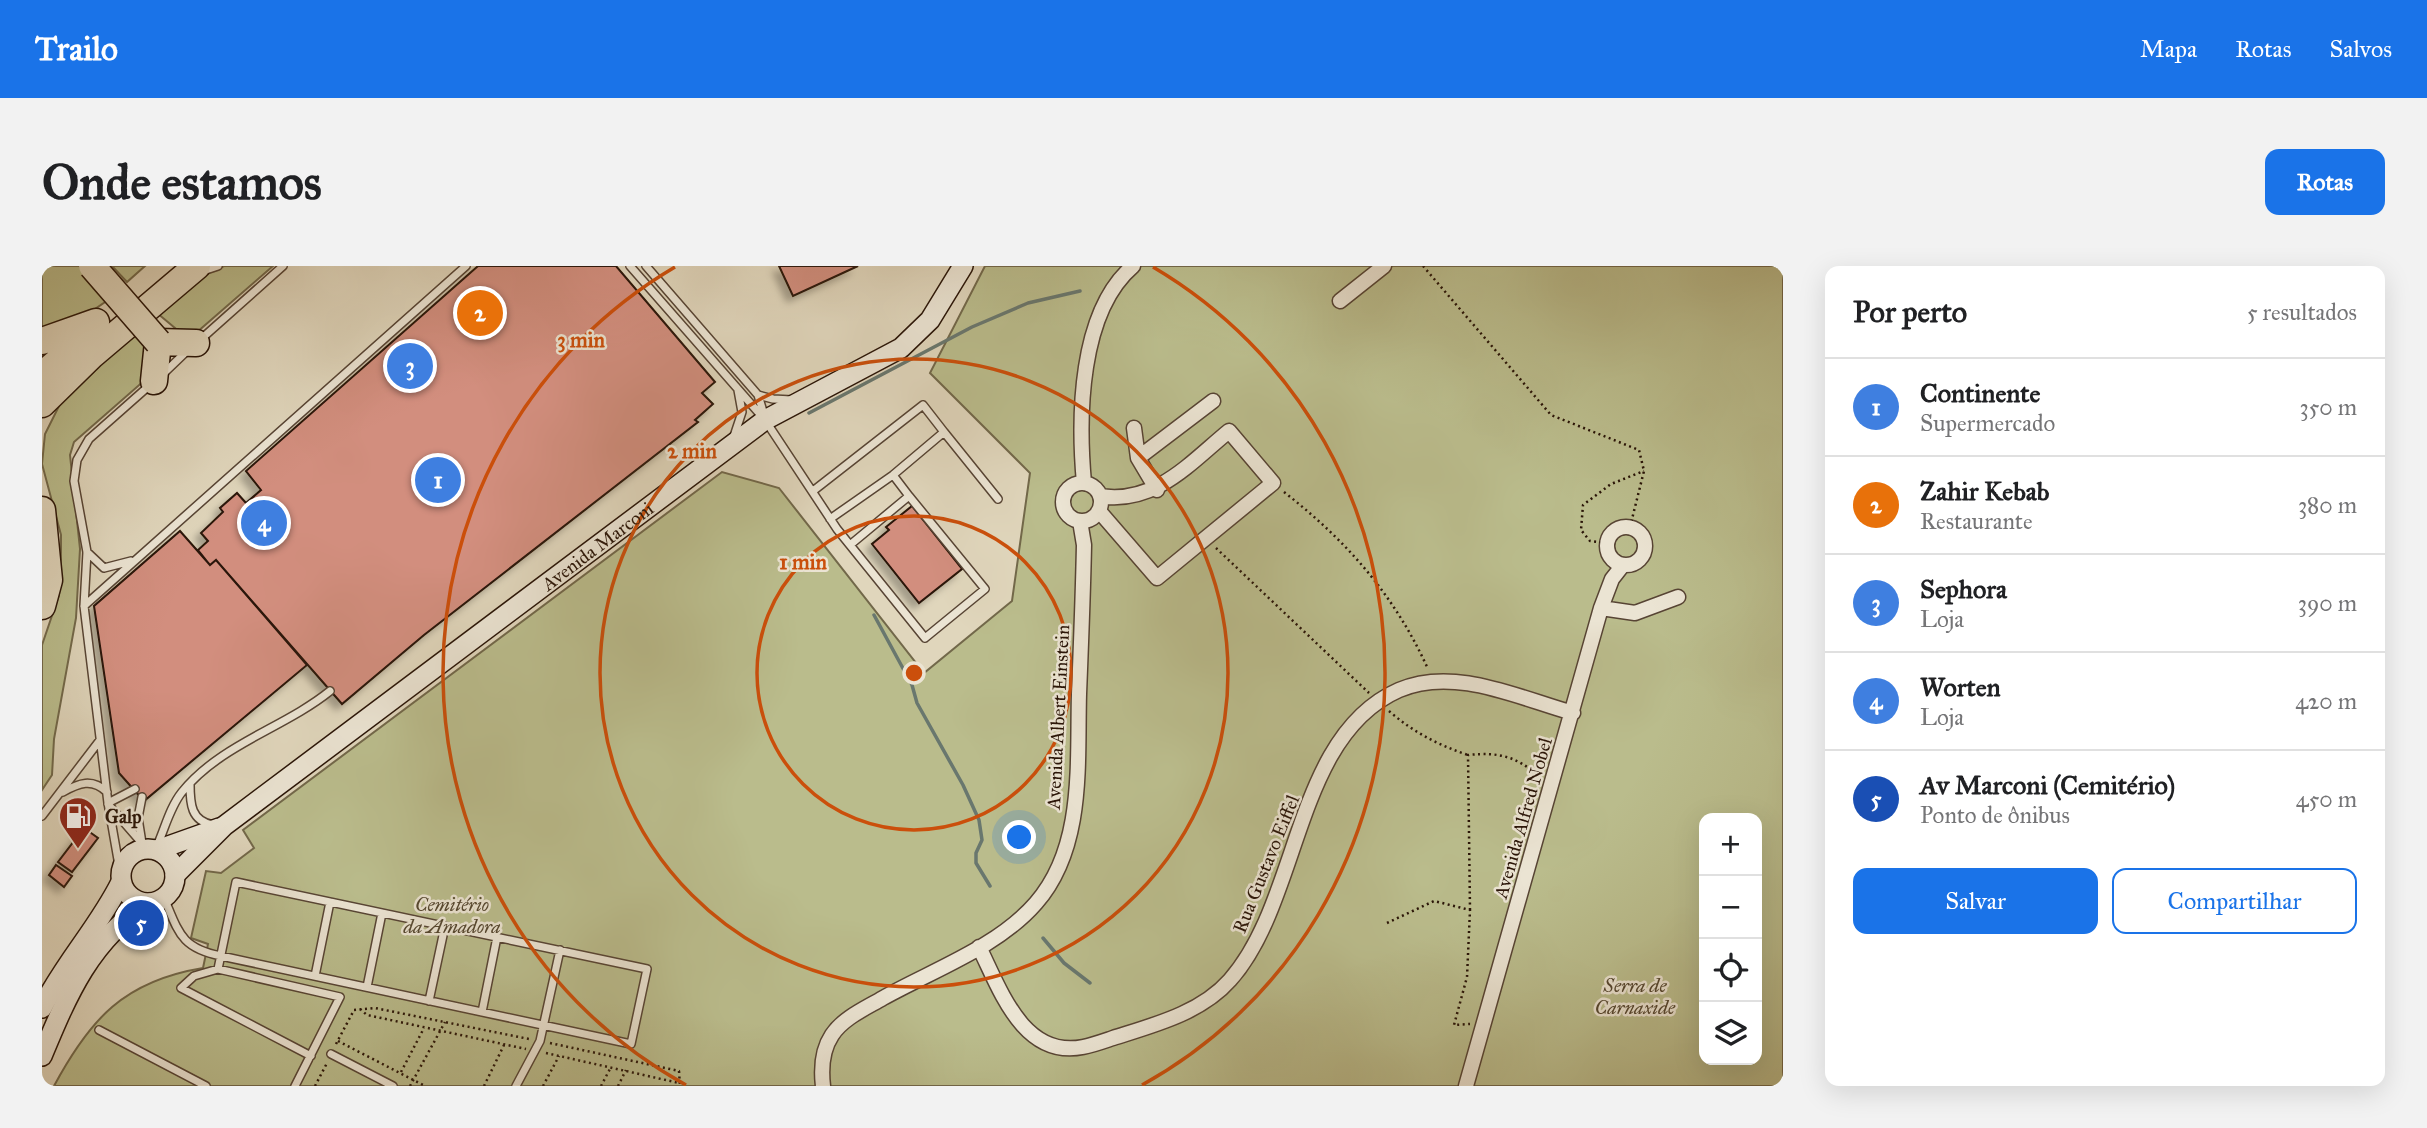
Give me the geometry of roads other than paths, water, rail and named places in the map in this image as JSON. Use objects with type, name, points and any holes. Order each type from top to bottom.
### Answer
[{"type":"highway","points":[[92,266],[158,342],[154,381]]},
{"type":"highway","points":[[42,341],[111,317],[185,268]]},
{"type":"highway","points":[[47,391],[92,355],[185,268]]},
{"type":"highway","points":[[42,418],[47,391],[111,317]]},
{"type":"highway","points":[[158,342],[196,343]]},
{"type":"highway","points":[[42,510],[49,580],[42,606]]},
{"type":"street","name":"Avenida Marconi","points":[[175,875],[224,826],[765,420],[802,399],[867,369],[901,348],[930,320],[962,266]]},
{"type":"street","points":[[1084,483],[1086,362],[1097,320],[1124,275],[1133,266]]},
{"type":"street","points":[[1340,301],[1384,266]]},
{"type":"street","points":[[1138,458],[1213,401]]},
{"type":"street","points":[[1134,428],[1138,458],[1157,490]]},
{"type":"street","points":[[1099,503],[1094,487],[1084,483],[1072,485],[1063,500],[1070,516],[1080,521],[1091,519],[1099,503],[1110,498],[1157,490],[1229,431],[1273,483],[1157,578],[1099,503]]},
{"type":"street","name":"Avenida Albert Einstein","points":[[823,1086],[821,1072],[826,1046],[842,1024],[979,947],[1036,903],[1055,875],[1070,833],[1076,779],[1084,545],[1080,521]]},
{"type":"street","points":[[1630,527],[1641,533],[1646,546],[1642,558],[1623,565],[1612,560],[1607,542],[1613,532],[1630,527]]},
{"type":"street","name":"Avenida Alfred Nobel","points":[[1466,1086],[1601,608],[1612,579],[1623,565]]},
{"type":"street","points":[[1601,608],[1635,613],[1678,597]]},
{"type":"street","name":"Rua Gustavo Eiffel","points":[[979,947],[1015,1016],[1027,1032],[1052,1046],[1082,1048],[1160,1023],[1198,1006],[1230,981],[1254,946],[1330,755],[1350,724],[1378,702],[1399,690],[1433,681],[1463,682],[1573,713]]},
{"type":"street","name":"Avenida Marconi","points":[[150,848],[224,826]]},
{"type":"street","points":[[42,1008],[69,959],[111,903],[121,880],[121,869],[131,855],[150,848],[170,860],[175,875],[170,892],[123,919],[86,965],[42,1056]]},
{"type":"street","points":[[121,880],[134,900],[156,901]]},
{"type":"lane","points":[[185,268],[218,266]]},
{"type":"lane","points":[[121,880],[108,803],[84,606],[86,552],[74,481],[77,460],[89,439],[283,266]]},
{"type":"lane","points":[[84,606],[131,561],[466,266]]},
{"type":"lane","points":[[630,266],[765,420],[830,519],[925,638],[985,589],[893,475]]},
{"type":"lane","points":[[646,266],[758,395],[765,420]]},
{"type":"lane","points":[[727,448],[741,421],[738,390]]},
{"type":"lane","points":[[758,395],[775,400],[802,399]]},
{"type":"lane","points":[[813,491],[923,405],[998,499]]},
{"type":"lane","points":[[830,519],[893,475],[944,432]]},
{"type":"lane","points":[[850,545],[909,496]]},
{"type":"lane","points":[[144,550],[151,556]]},
{"type":"lane","points":[[86,552],[104,568],[131,561]]},
{"type":"lane","points":[[150,848],[190,784],[238,746],[330,691]]},
{"type":"lane","points":[[42,816],[100,740]]},
{"type":"lane","points":[[59,794],[85,782],[93,783],[107,792]]},
{"type":"lane","points":[[190,784],[192,811],[199,821],[224,826]]},
{"type":"lane","points":[[108,803],[135,789]]},
{"type":"lane","points":[[142,797],[138,818],[150,848]]},
{"type":"lane","points":[[108,803],[150,848]]},
{"type":"lane","points":[[156,901],[187,944],[197,951],[221,956],[367,987],[631,1044],[647,969],[236,882],[221,956],[218,969]]},
{"type":"lane","points":[[315,976],[330,902]]},
{"type":"lane","points":[[367,987],[382,913]]},
{"type":"lane","points":[[429,1001],[445,926]]},
{"type":"lane","points":[[482,1012],[497,937]]},
{"type":"lane","points":[[516,1086],[540,1041],[559,950]]},
{"type":"lane","points":[[295,1086],[311,1056],[340,998],[218,969],[194,976],[181,988],[311,1056]]},
{"type":"lane","points":[[99,1030],[206,1086]]},
{"type":"lane","points":[[331,1055],[393,1086]]},
{"type":"waterway","points":[[809,413],[972,327],[1028,303],[1080,291]]},
{"type":"waterway","points":[[874,615],[979,820],[982,840],[976,853],[976,863],[990,886]]},
{"type":"waterway","points":[[1043,938],[1064,963],[1090,983]]},
{"type":"place","name":"Zahir Kebab","points":[[480,313]]},
{"type":"place","name":"Sephora","points":[[410,366]]},
{"type":"place","name":"Continente","points":[[438,480]]},
{"type":"place","name":"Worten","points":[[264,523]]},
{"type":"place","name":"Galp","points":[[78,850]]},
{"type":"place","name":"Av Marconi (Cemitério)","points":[[141,923]]},
{"type":"park label","name":"Cemitério da Amadora","points":[[452,915]]},
{"type":"park label","name":"Serra de Carnaxide","points":[[1635,996]]}]
